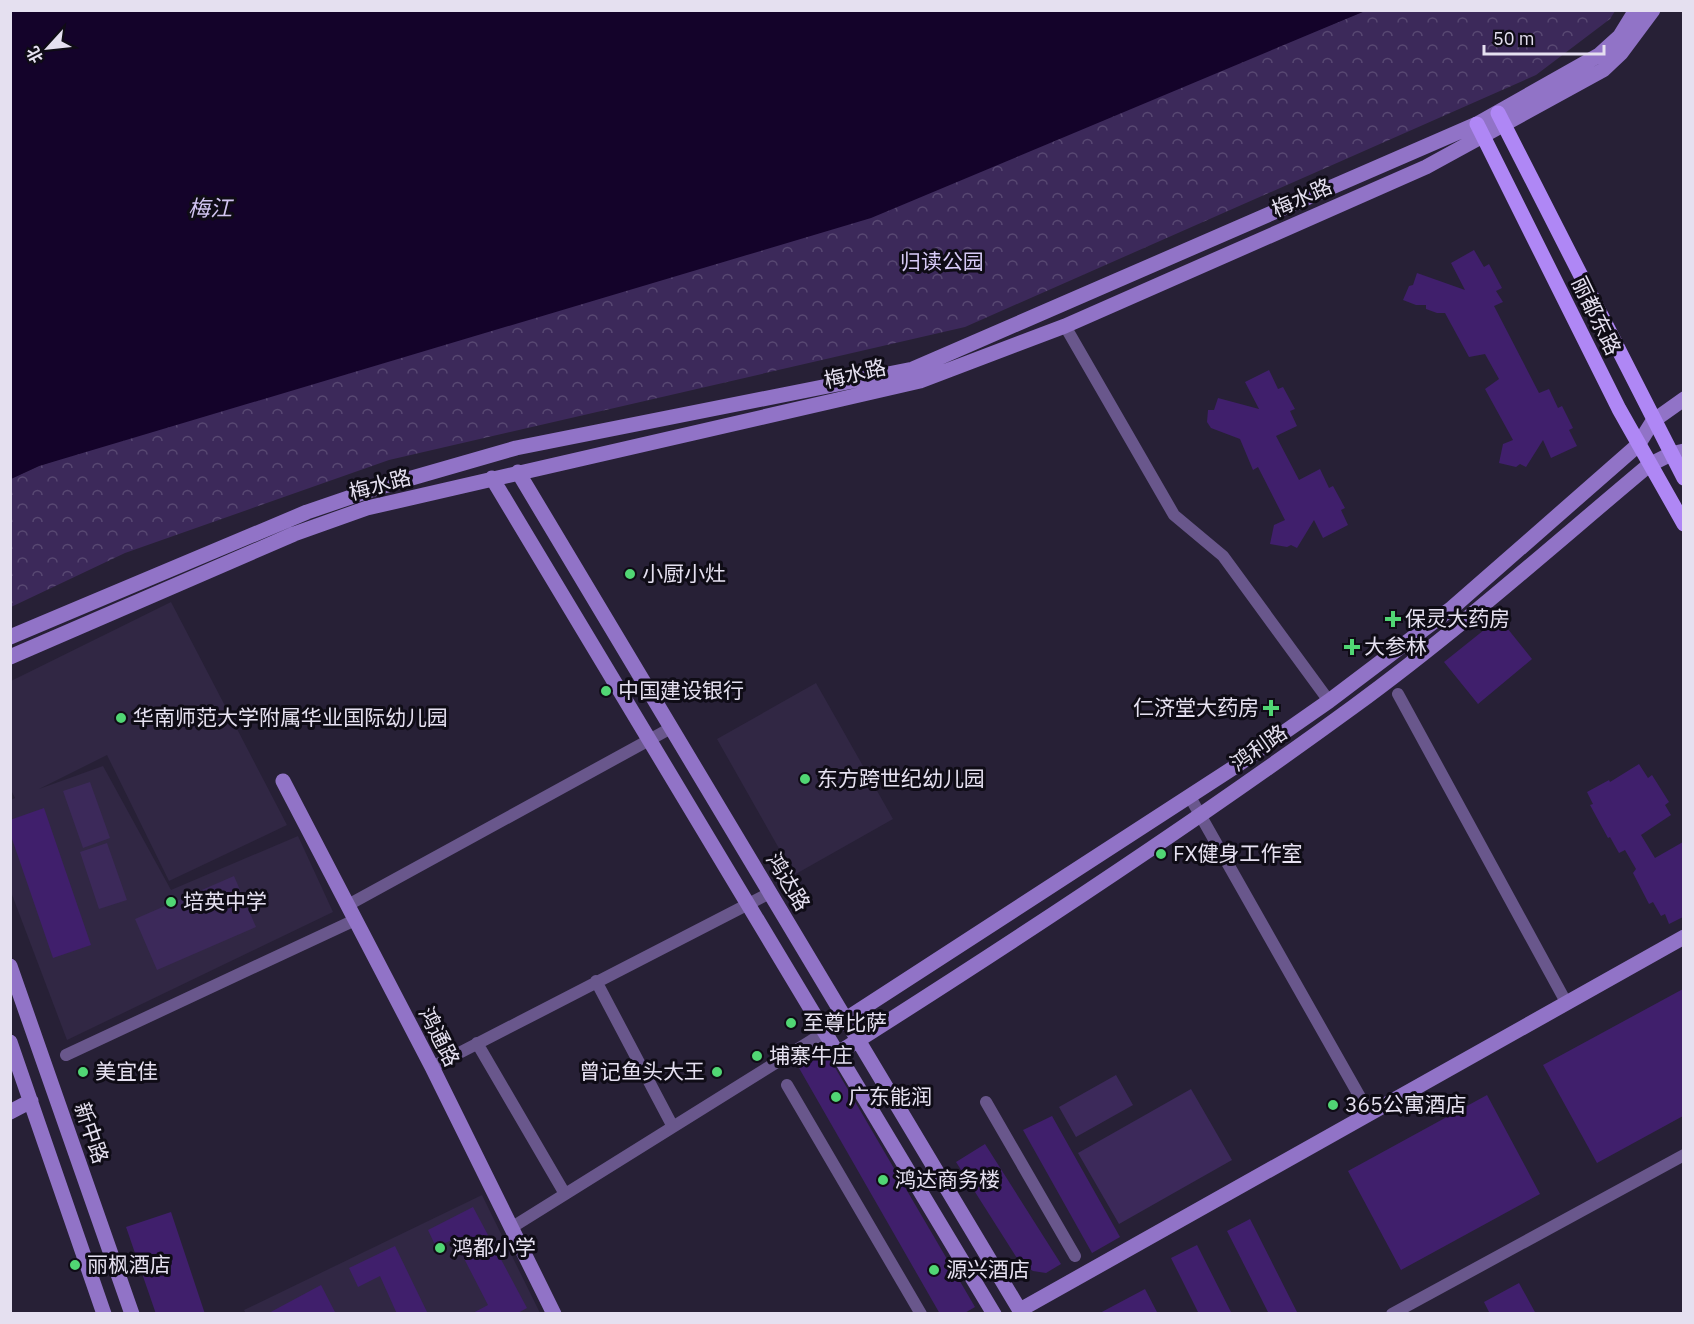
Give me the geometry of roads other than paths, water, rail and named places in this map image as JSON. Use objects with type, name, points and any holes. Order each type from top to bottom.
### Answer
[{"type":"main road","name":"丽都东路","points":[[1501,119],[1653,422],[1677,452],[1683,478]]},
{"type":"main road","name":"丽都东路","points":[[1480,130],[1638,445],[1683,524]]},
{"type":"street","name":"梅水路","points":[[1501,119],[1599,55],[1620,36],[1636,10]]},
{"type":"street","name":"梅水路","points":[[10,636],[246,537],[377,488],[516,448],[913,369],[1480,130],[1603,70],[1621,53],[1653,10]]},
{"type":"street","name":"梅水路","points":[[10,657],[294,534],[367,508],[920,381],[1065,326],[1426,167],[1480,130]]},
{"type":"street","points":[[1065,326],[1174,515],[1223,556],[1329,701]]},
{"type":"street","name":"鸿利路","points":[[846,1019],[1190,796],[1329,701],[1452,608],[1638,445],[1653,422],[1683,399]]},
{"type":"street","name":"鸿利路","points":[[838,1053],[1200,814],[1353,707],[1451,631],[1649,465],[1677,452]]},
{"type":"street","name":"鸿达路","points":[[518,472],[1019,1312]]},
{"type":"street","points":[[492,478],[994,1314]]},
{"type":"street","points":[[1398,694],[1566,1002]]},
{"type":"street","points":[[348,904],[670,728]]},
{"type":"street","name":"鸿通路","points":[[283,782],[432,1067],[554,1314]]},
{"type":"street","points":[[1190,796],[1369,1113]]},
{"type":"street","points":[[432,1067],[596,981],[770,894]]},
{"type":"street","points":[[66,1055],[355,920]]},
{"type":"street","points":[[1019,1312],[1683,937]]},
{"type":"street","name":"新中路","points":[[10,966],[132,1314]]},
{"type":"street","points":[[596,981],[673,1126]]},
{"type":"street","points":[[511,1228],[846,1019]]},
{"type":"street","points":[[10,1042],[104,1314]]},
{"type":"street","points":[[477,1043],[565,1194]]},
{"type":"street","points":[[787,1085],[921,1314]]},
{"type":"street","points":[[10,1112],[31,1101]]},
{"type":"street","points":[[986,1102],[1075,1256]]},
{"type":"street","points":[[1392,1314],[1683,1155]]},
{"type":"water","name":"梅江","points":[[10,11],[1365,11],[871,218],[39,466],[11,479]]},
{"type":"place","name":"小厨小灶","points":[[630,574]]},
{"type":"place","name":"保灵大药房","points":[[1393,619]]},
{"type":"place","name":"大参林","points":[[1352,647]]},
{"type":"place","name":"中国建设银行","points":[[606,691]]},
{"type":"place","name":"仁济堂大药房","points":[[1271,708]]},
{"type":"place","name":"华南师范大学附属华业国际幼儿园","points":[[121,718]]},
{"type":"place","name":"东方跨世纪幼儿园","points":[[805,779]]},
{"type":"place","name":"FX健身工作室","points":[[1161,854]]},
{"type":"place","name":"培英中学","points":[[171,902]]},
{"type":"place","name":"至尊比萨","points":[[791,1023]]},
{"type":"place","name":"埔寨牛庄","points":[[757,1056]]},
{"type":"place","name":"美宜佳","points":[[83,1072]]},
{"type":"place","name":"曾记鱼头大王","points":[[717,1072]]},
{"type":"place","name":"广东能润","points":[[836,1097]]},
{"type":"place","name":"365公寓酒店","points":[[1333,1105]]},
{"type":"place","name":"鸿达商务楼","points":[[883,1180]]},
{"type":"place","name":"鸿都小学","points":[[440,1248]]},
{"type":"place","name":"丽枫酒店","points":[[75,1265]]},
{"type":"place","name":"源兴酒店","points":[[934,1270]]},
{"type":"park label","name":"归读公园","points":[[942,262]]}]
